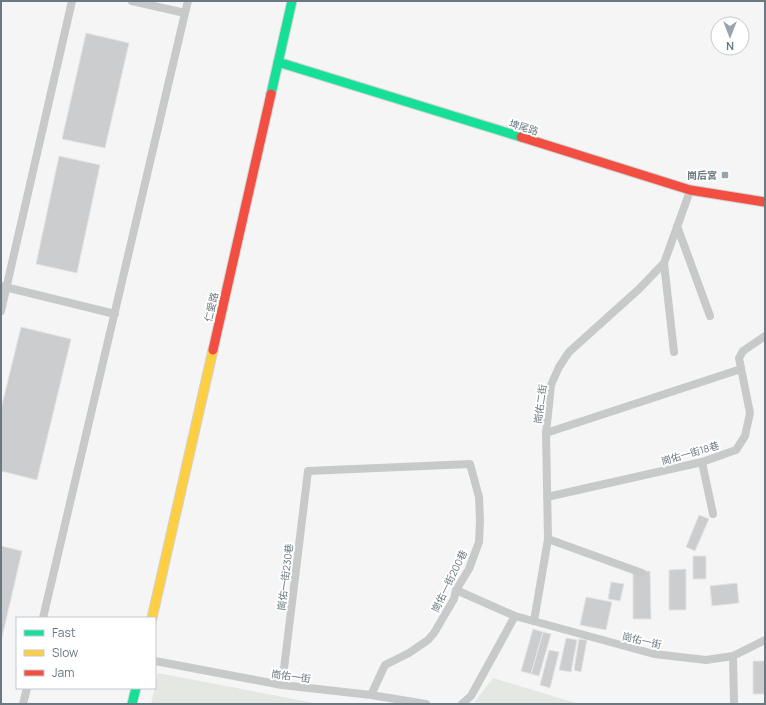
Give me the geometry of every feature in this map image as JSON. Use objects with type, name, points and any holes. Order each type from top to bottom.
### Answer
[{"type":"street","name":"仁愛路","points":[[152,617],[292,1]]},
{"type":"street","name":"埤尾路","points":[[278,62],[690,190],[765,202]]},
{"type":"street","points":[[132,704],[136,689]]},
{"type":"lane","points":[[1,311],[4,287],[72,1]]},
{"type":"lane","points":[[132,1],[185,13]]},
{"type":"lane","points":[[43,617],[188,1]]},
{"type":"lane","name":"崗佑二街","points":[[534,621],[548,540],[546,433],[551,385],[568,352],[639,289],[664,263],[690,190]]},
{"type":"lane","points":[[677,226],[710,316]]},
{"type":"lane","points":[[664,263],[674,352]]},
{"type":"lane","points":[[4,287],[115,314]]},
{"type":"lane","name":"崗佑一街18巷","points":[[547,497],[702,462],[736,450],[745,436],[750,413],[739,358],[743,351],[765,336]]},
{"type":"lane","points":[[546,433],[741,369]]},
{"type":"lane","points":[[702,462],[713,514]]},
{"type":"lane","name":"崗佑一街200巷","points":[[308,471],[470,464],[479,497],[480,521],[479,542],[469,568],[434,633],[428,640],[409,653],[385,665],[371,695]]},
{"type":"lane","name":"崗佑一街230巷","points":[[282,685],[308,471]]},
{"type":"lane","points":[[548,540],[642,573]]},
{"type":"lane","name":"崗佑一街","points":[[456,590],[515,616],[654,654],[706,660],[733,656],[765,640]]},
{"type":"lane","points":[[462,704],[470,696],[515,616]]},
{"type":"lane","points":[[733,656],[734,704]]},
{"type":"lane","name":"崗佑一街","points":[[156,661],[282,685],[371,695],[426,704]]},
{"type":"lane","points":[[23,704],[27,689]]},
{"type":"shaded area","points":[[158,673],[319,704],[151,704],[154,689],[156,689]]},
{"type":"shaded area","points":[[493,678],[579,704],[473,704]]},
{"type":"building","points":[[86,33],[129,43],[105,148],[62,139]]},
{"type":"building","points":[[59,156],[100,165],[77,273],[36,264]]},
{"type":"building","points":[[21,327],[71,339],[37,480],[1,471],[1,409]]},
{"type":"building","points":[[699,515],[709,519],[695,551],[686,547]]},
{"type":"building","points":[[1,546],[22,551],[1,642]]},
{"type":"building","points":[[693,556],[706,556],[706,579],[693,579]]},
{"type":"building","points":[[686,569],[686,610],[669,610],[669,570]]},
{"type":"building","points":[[633,571],[650,571],[651,619],[633,619]]},
{"type":"building","points":[[611,582],[624,584],[620,601],[608,599]]},
{"type":"building","points":[[737,583],[739,603],[712,606],[710,586]]},
{"type":"building","points":[[586,597],[612,602],[606,630],[580,625]]},
{"type":"building","points":[[533,629],[543,632],[531,674],[521,671]]},
{"type":"building","points":[[543,632],[551,634],[539,676],[531,674]]},
{"type":"building","points":[[566,638],[577,640],[571,672],[559,670]]},
{"type":"building","points":[[579,639],[587,640],[581,672],[574,670]]},
{"type":"building","points":[[549,650],[559,652],[550,688],[540,685]]},
{"type":"building","points":[[753,661],[765,661],[765,694],[753,694]]},
{"type":"traffic: fast","points":[[271,94],[292,1]]},
{"type":"traffic: fast","points":[[278,62],[521,137]]},
{"type":"traffic: fast","points":[[132,704],[136,689]]},
{"type":"traffic: slow","points":[[152,617],[213,350]]},
{"type":"traffic: jam","points":[[213,350],[271,94]]},
{"type":"traffic: jam","points":[[521,137],[690,190],[765,202]]},
{"type":"place","name":"崗后宮","points":[[725,175]]}]
